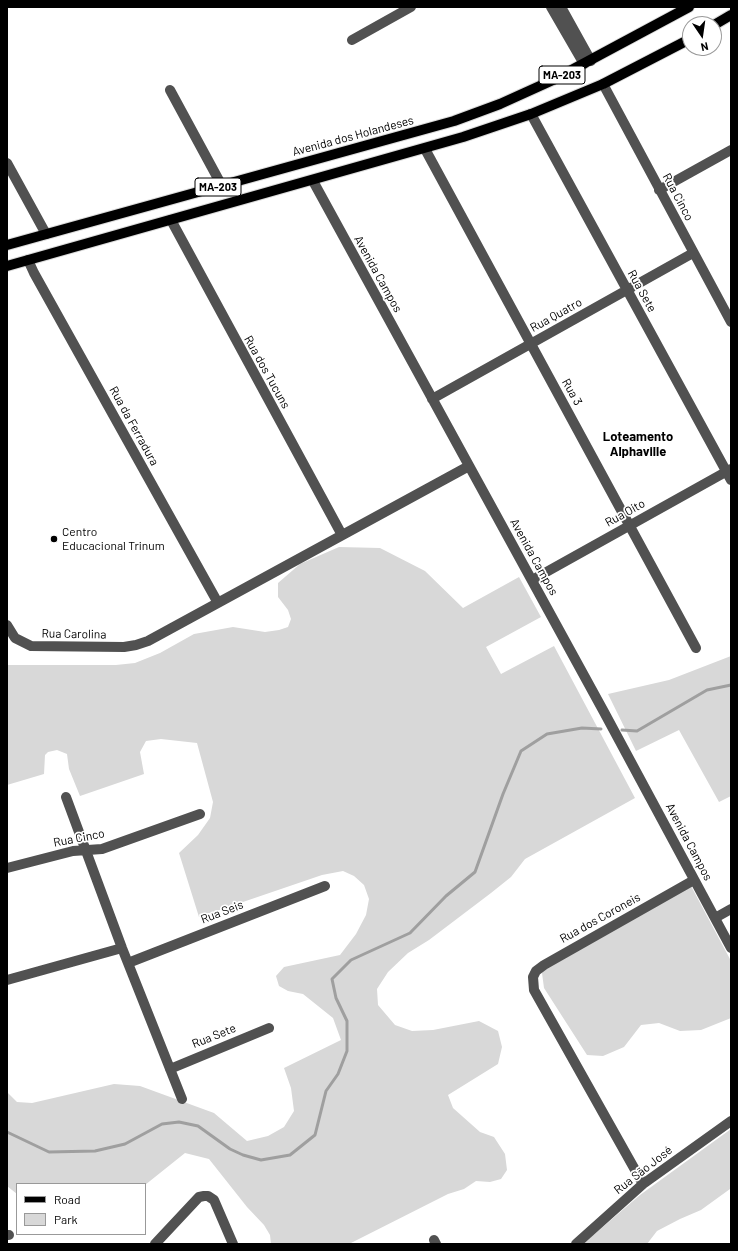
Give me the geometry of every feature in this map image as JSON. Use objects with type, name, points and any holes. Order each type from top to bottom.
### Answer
[{"type":"main road","name":"Avenida dos Holandeses","points":[[7,245],[454,121],[508,101],[587,62],[689,7]]},
{"type":"main road","points":[[722,20],[731,15]]},
{"type":"main road","name":"MA-203","points":[[7,266],[425,149],[531,114],[603,84],[682,43]]},
{"type":"street","points":[[352,40],[411,7]]},
{"type":"street","points":[[551,7],[587,62]]},
{"type":"street","points":[[560,7],[587,62]]},
{"type":"street","name":"Rua Cinco","points":[[603,84],[693,254],[731,322]]},
{"type":"street","points":[[170,90],[222,186]]},
{"type":"street","name":"Rua Sete","points":[[531,114],[627,290],[730,473]]},
{"type":"street","name":"Rua 3","points":[[425,149],[696,648]]},
{"type":"street","points":[[659,190],[731,150]]},
{"type":"street","points":[[7,163],[46,234]]},
{"type":"street","name":"Avenida Campos","points":[[312,180],[532,580],[731,948]]},
{"type":"street","name":"Rua dos Tucuns","points":[[171,220],[342,535]]},
{"type":"street","name":"Rua Quatro","points":[[432,399],[693,254]]},
{"type":"street","name":"Rua da Ferradura","points":[[28,260],[218,603]]},
{"type":"street","name":"Rua Carolina","points":[[7,625],[15,638],[31,646],[124,647],[148,641],[469,466]]},
{"type":"street","name":"Rua Oito","points":[[532,580],[730,473]]},
{"type":"street","points":[[66,797],[122,948],[182,1098]]},
{"type":"street","name":"Rua Cinco","points":[[7,868],[73,851],[102,849],[200,814]]},
{"type":"street","name":"Rua dos Coroneis","points":[[643,1184],[534,990],[533,977],[536,970],[544,965],[694,880]]},
{"type":"street","name":"Rua Seis","points":[[128,963],[325,886]]},
{"type":"street","points":[[714,918],[731,909]]},
{"type":"street","points":[[7,980],[122,948]]},
{"type":"street","name":"Rua Sete","points":[[170,1069],[269,1028]]},
{"type":"street","name":"Rua São José","points":[[576,1244],[643,1184],[731,1121]]},
{"type":"street","points":[[155,1244],[200,1197],[208,1196],[214,1200],[233,1244]]},
{"type":"green space","points":[[339,547],[380,548],[425,571],[463,608],[519,577],[541,617],[486,647],[501,674],[554,646],[635,798],[525,859],[511,877],[429,940],[408,953],[388,972],[377,989],[378,1005],[395,1025],[412,1031],[433,1030],[479,1021],[498,1031],[502,1047],[498,1064],[448,1095],[453,1108],[480,1132],[494,1137],[505,1154],[507,1170],[501,1179],[490,1182],[476,1181],[464,1189],[448,1194],[349,1244],[271,1244],[270,1235],[264,1225],[247,1207],[209,1159],[185,1153],[146,1184],[16,1183],[16,1193],[7,1186],[7,1092],[17,1102],[32,1103],[114,1084],[140,1086],[214,1113],[247,1141],[268,1136],[284,1127],[294,1111],[291,1088],[284,1068],[341,1040],[333,1018],[303,994],[288,991],[279,986],[276,976],[284,967],[340,955],[356,934],[366,915],[369,899],[364,885],[354,876],[343,871],[322,875],[199,917],[179,853],[198,835],[210,818],[213,802],[197,743],[161,739],[146,741],[140,752],[144,774],[80,796],[69,769],[67,754],[57,750],[48,752],[45,755],[44,774],[7,785],[7,665],[116,665],[135,663],[160,653],[194,634],[233,627],[265,632],[288,627],[291,619],[288,610],[278,597],[278,583],[300,564]]},
{"type":"green space","points":[[731,656],[731,796],[719,802],[679,730],[636,751],[608,694],[669,680]]},
{"type":"green space","points":[[691,886],[731,961],[731,1018],[701,1030],[680,1031],[659,1023],[641,1025],[624,1047],[603,1056],[587,1055],[544,988],[542,973],[544,968]]},
{"type":"green space","points":[[731,1129],[730,1189],[701,1210],[657,1231],[647,1244],[583,1244],[640,1195]]},
{"type":"waterway","points":[[622,730],[637,731],[707,690],[731,685]]},
{"type":"waterway","points":[[7,1132],[49,1152],[95,1151],[125,1144],[162,1124],[179,1122],[198,1126],[230,1149],[243,1155],[261,1160],[290,1155],[315,1135],[326,1091],[338,1074],[347,1051],[347,1021],[336,998],[332,979],[351,960],[410,933],[446,896],[475,872],[503,794],[521,751],[547,734],[582,728],[601,729]]},
{"type":"place","name":"Centro Educacional Trinum","points":[[54,539]]},
{"type":"district","name":"Loteamento Alphaville","points":[[638,444]]}]
